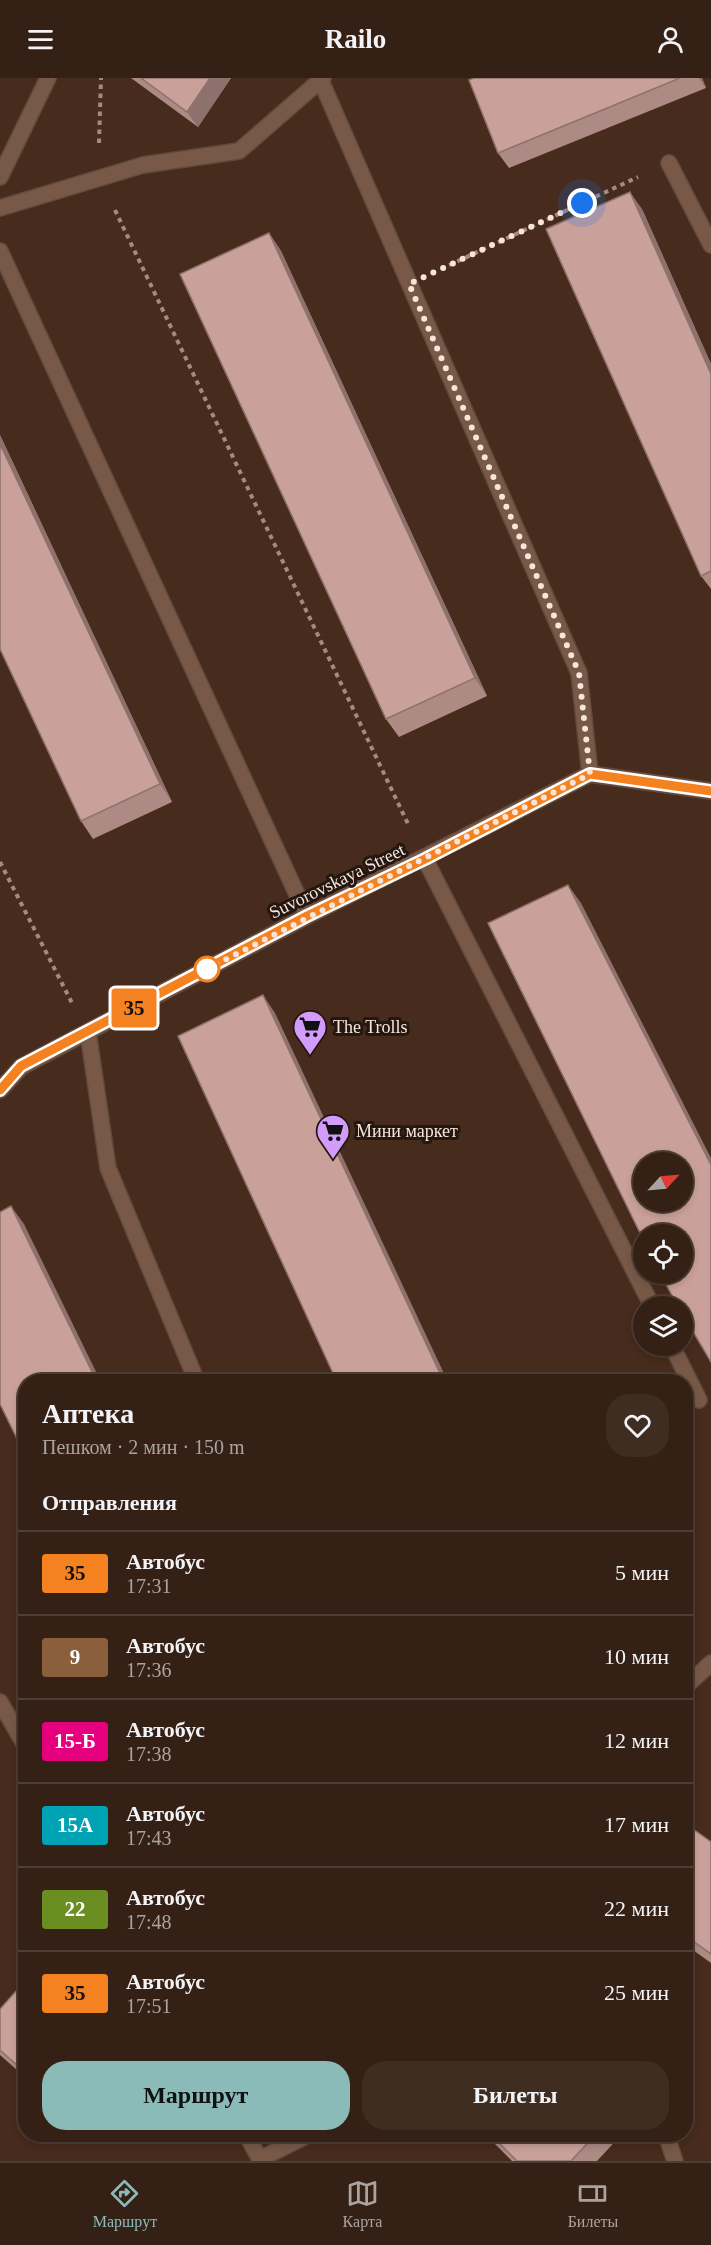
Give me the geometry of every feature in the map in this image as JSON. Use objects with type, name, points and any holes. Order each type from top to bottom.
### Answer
[{"type":"street","points":[[0,177],[48,78]]},
{"type":"street","points":[[0,208],[143,165],[239,151],[322,79],[579,673],[590,774],[711,790]]},
{"type":"street","points":[[669,163],[711,245]]},
{"type":"street","points":[[0,251],[307,916]]},
{"type":"street","name":"Suvorovskaya Street","points":[[0,1090],[21,1066],[307,916],[425,859],[590,774]]},
{"type":"street","points":[[425,859],[647,1296]]},
{"type":"street","points":[[87,1032],[108,1168],[194,1374]]},
{"type":"street","points":[[677,1356],[686,1374]]},
{"type":"street","points":[[693,1388],[699,1400]]},
{"type":"street","points":[[693,1680],[711,1663]]},
{"type":"street","points":[[0,1702],[18,1733]]},
{"type":"street","points":[[251,2142],[261,2160],[295,2142]]},
{"type":"street","points":[[669,2142],[675,2161]]},
{"type":"path","points":[[101,78],[99,84],[99,178],[425,859]]},
{"type":"path","points":[[409,284],[669,163]]},
{"type":"path","points":[[0,862],[87,1032]]},
{"type":"building","points":[[141,78],[210,78],[187,112]]},
{"type":"building","points":[[474,78],[680,78],[498,153],[469,80]]},
{"type":"building","points":[[630,192],[711,374],[711,571],[701,576],[546,229]]},
{"type":"building","points":[[269,233],[475,678],[386,719],[180,274]]},
{"type":"building","points":[[0,444],[160,784],[81,821],[0,649]]},
{"type":"building","points":[[568,885],[711,1165],[711,1362],[693,1332],[693,1296],[672,1296],[666,1284],[693,1284],[693,1224],[636,1224],[488,923]]},
{"type":"building","points":[[263,995],[440,1374],[333,1374],[178,1036]]},
{"type":"building","points":[[11,1206],[93,1374],[18,1374],[18,1441],[0,1404],[0,1212]]},
{"type":"building","points":[[693,1829],[711,1842],[711,1954],[693,1941]]},
{"type":"building","points":[[18,1989],[18,2066],[0,2050],[0,2009]]},
{"type":"building","points":[[498,2142],[589,2142],[571,2161],[517,2161]]},
{"type":"bus line","name":"35","points":[[0,1090],[21,1066],[307,916],[425,859],[590,774],[711,791]]},
{"type":"place","name":"The Trolls","points":[[310,1056]]},
{"type":"place","name":"Мини маркет","points":[[333,1160]]},
{"type":"route","points":[[207,969],[307,916],[425,859],[590,774],[579,673],[409,284],[582,203]]}]
